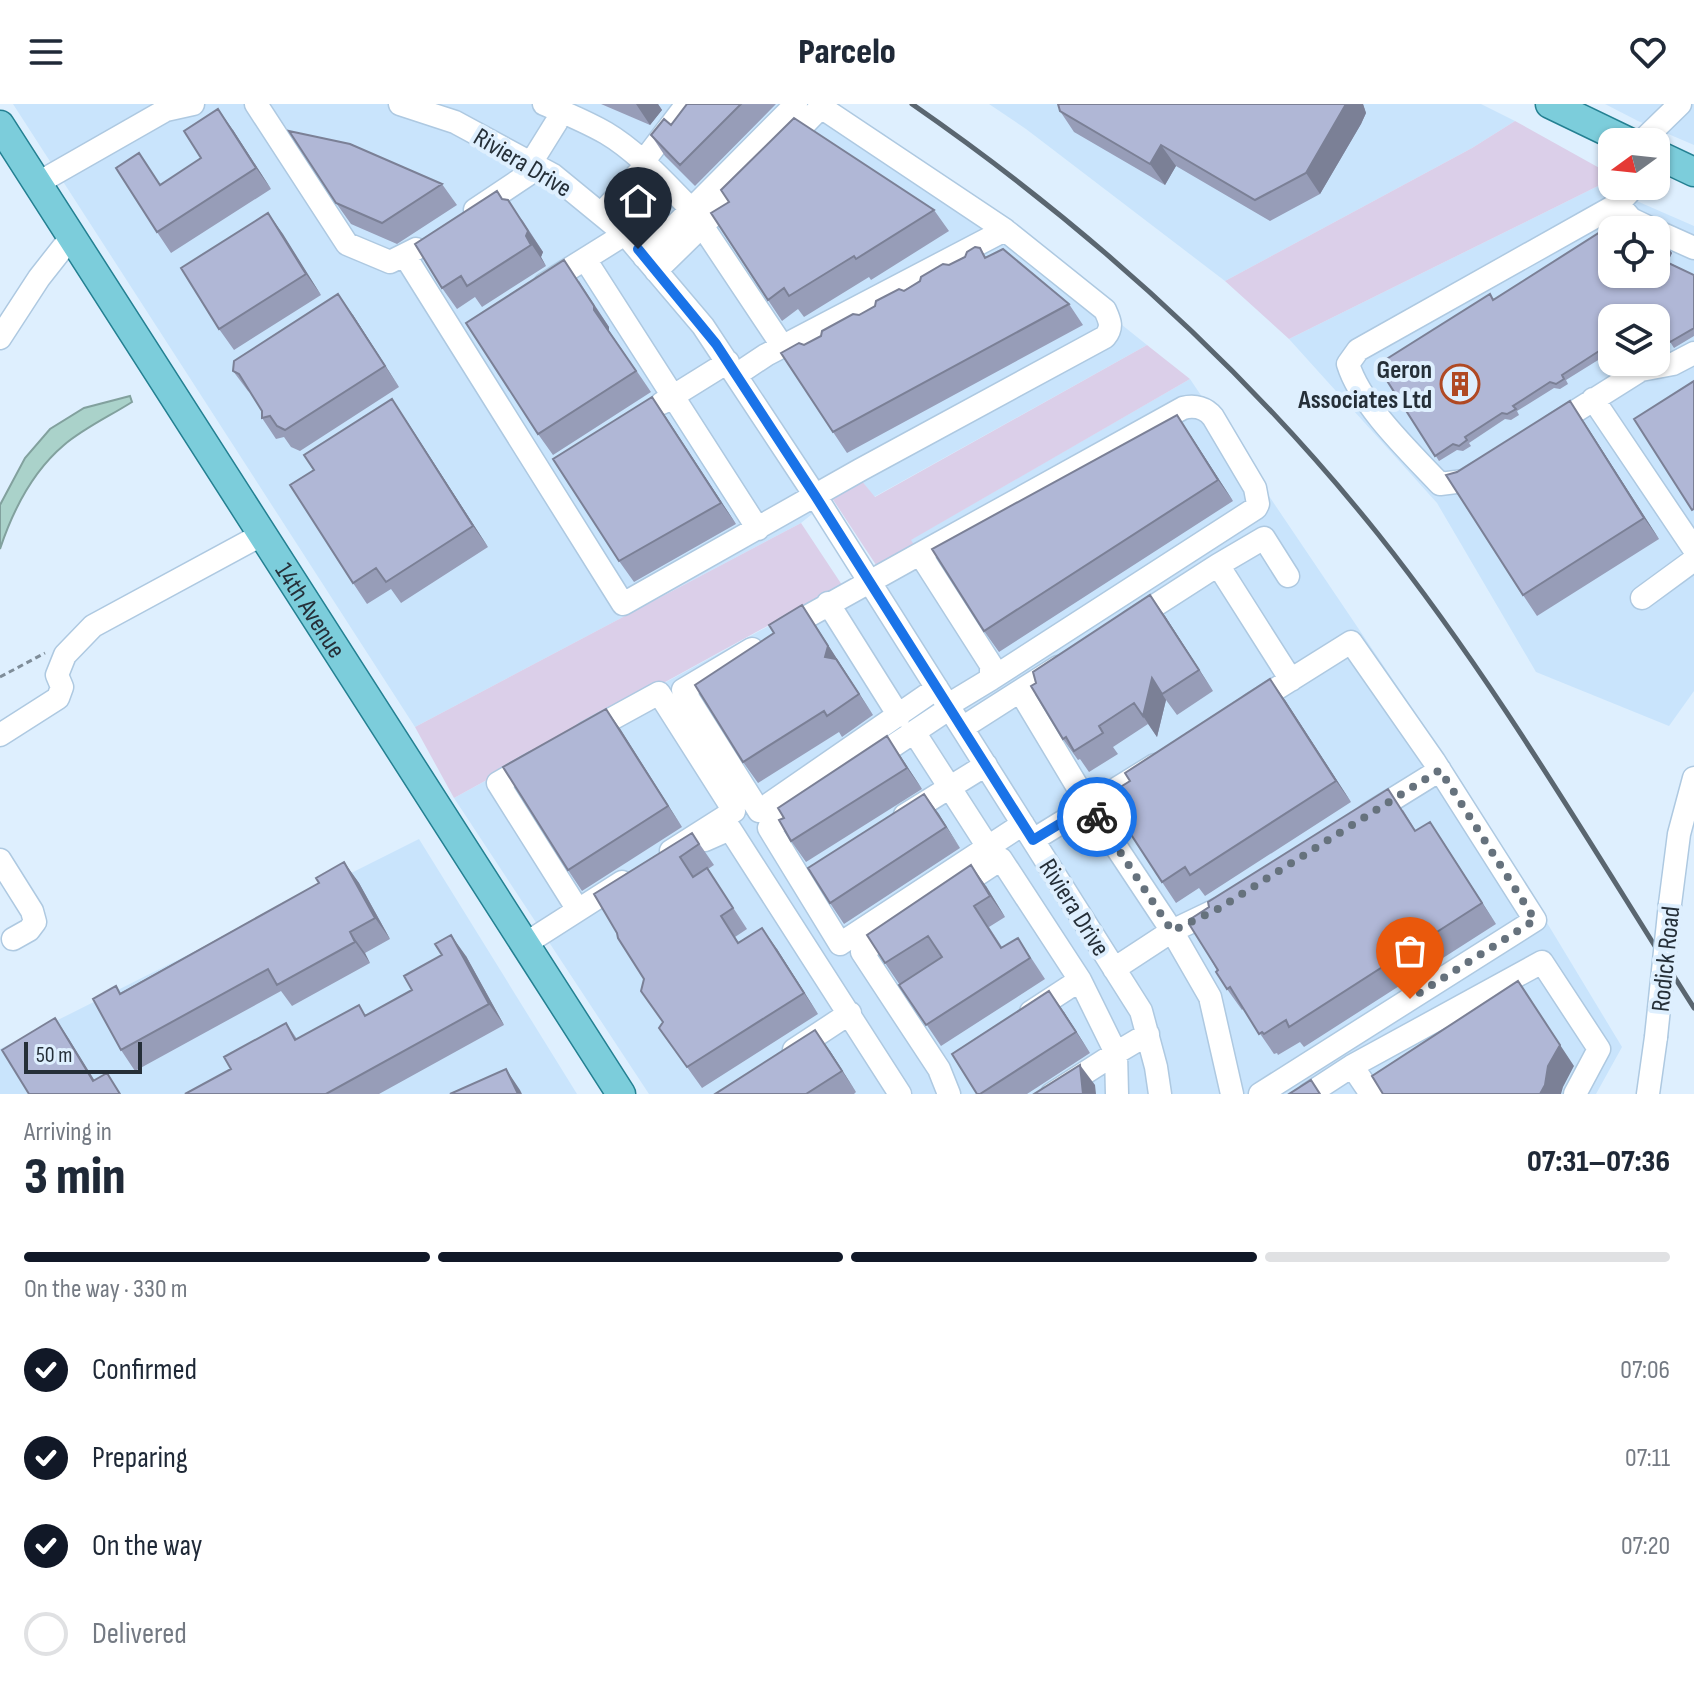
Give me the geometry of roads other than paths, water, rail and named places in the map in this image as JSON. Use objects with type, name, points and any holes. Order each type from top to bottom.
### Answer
[{"type":"main road","points":[[1550,104],[1600,128]]},
{"type":"main road","name":"14th Avenue","points":[[0,125],[621,1094]]},
{"type":"main road","points":[[1670,160],[1694,172]]},
{"type":"street","points":[[38,183],[166,110],[193,104]]},
{"type":"street","points":[[256,104],[347,244],[390,262],[446,230],[539,167],[569,111]]},
{"type":"street","name":"Riviera Drive","points":[[400,104],[455,122],[539,167],[625,234],[703,326],[870,581],[1141,1011],[1160,1094]]},
{"type":"street","points":[[544,104],[569,111],[608,135],[644,163],[697,218],[783,347]]},
{"type":"street","points":[[601,214],[644,163],[687,104]]},
{"type":"street","points":[[697,218],[796,104]]},
{"type":"street","points":[[1666,128],[1680,104]]},
{"type":"street","points":[[405,256],[456,340],[550,475],[623,604],[1105,337],[1111,330],[1105,310],[1005,230],[819,105],[650,264]]},
{"type":"street","points":[[1503,456],[1464,481],[1440,484],[1392,433],[1352,378],[1348,364],[1358,350],[1622,200]]},
{"type":"street","points":[[1618,204],[1628,216]]},
{"type":"street","points":[[648,413],[674,396],[783,347],[1005,230]]},
{"type":"street","points":[[521,299],[625,234]]},
{"type":"street","points":[[0,338],[39,278],[72,236]]},
{"type":"street","points":[[1670,237],[1694,248]]},
{"type":"street","points":[[585,259],[758,529]]},
{"type":"street","points":[[456,340],[482,324]]},
{"type":"street","points":[[1529,440],[1641,370],[1673,364],[1694,353]]},
{"type":"street","points":[[1593,399],[1694,549]]},
{"type":"street","points":[[1190,406],[1208,411],[1213,417],[1255,488],[1258,504],[991,679],[945,700],[759,811],[683,690],[828,603],[916,556],[1190,406]]},
{"type":"street","points":[[0,735],[58,698],[62,687],[57,675],[65,655],[93,626],[263,534]]},
{"type":"street","points":[[1112,633],[1264,538],[1288,576]]},
{"type":"street","points":[[916,556],[922,557],[991,665],[991,679]]},
{"type":"street","points":[[1642,598],[1694,560]]},
{"type":"street","points":[[1218,565],[1291,680]]},
{"type":"street","points":[[828,603],[988,847]]},
{"type":"street","points":[[1239,713],[1351,642],[1440,770],[1535,920],[1260,1094]]},
{"type":"street","points":[[962,728],[1073,658]]},
{"type":"street","points":[[1020,691],[1089,806],[1172,931],[1210,997],[1232,1094]]},
{"type":"street","points":[[525,944],[582,914],[734,811],[659,693],[498,783],[582,914]]},
{"type":"street","points":[[907,724],[769,828],[808,878],[840,944],[988,847],[1089,806],[1173,753]]},
{"type":"street","points":[[889,826],[986,765]]},
{"type":"street","points":[[1348,827],[1440,770]]},
{"type":"street","name":"Rodick Road","points":[[1648,1094],[1679,834],[1694,778]]},
{"type":"street","points":[[652,868],[712,835],[730,829],[850,1013],[890,1090]]},
{"type":"street","points":[[949,1094],[946,1065],[862,952],[1001,859],[1080,980],[1116,1053],[1117,1094]]},
{"type":"street","points":[[0,860],[32,911],[35,922],[29,930],[13,939]]},
{"type":"street","points":[[1114,969],[1172,931],[1231,900]]},
{"type":"street","points":[[1309,1094],[1352,1066],[1542,962],[1599,1049],[1575,1094]]},
{"type":"street","points":[[1016,1021],[1080,980]]},
{"type":"street","points":[[775,1062],[850,1013]]},
{"type":"street","points":[[1052,1094],[1148,1034]]},
{"type":"street","points":[[1352,1066],[1371,1094]]},
{"type":"railway","points":[[912,104],[1040,199],[1161,302],[1218,357],[1327,473],[1378,534],[1463,648],[1542,766],[1694,1008]]},
{"type":"place","name":"Geron Associates Ltd","points":[[1460,384]]}]
